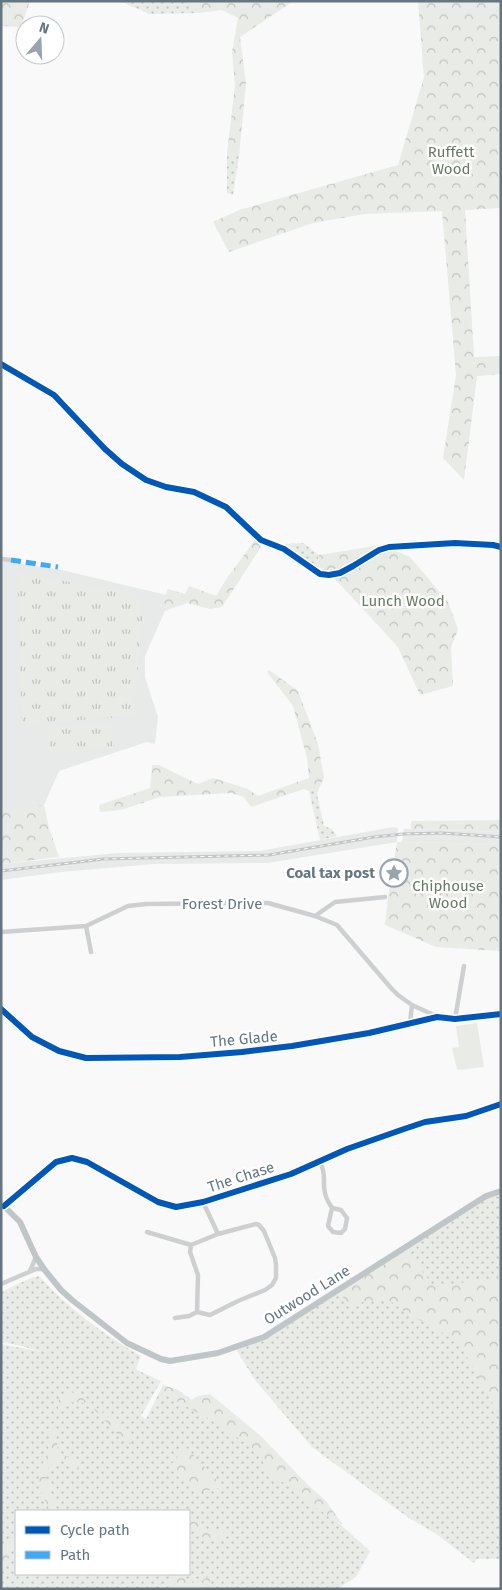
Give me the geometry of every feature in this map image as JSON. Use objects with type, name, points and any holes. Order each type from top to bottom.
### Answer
[{"type":"main road","name":"Outwood Lane","points":[[3,1204],[20,1222],[36,1257],[61,1290],[126,1342],[161,1359],[170,1361],[218,1353],[264,1337],[310,1306],[339,1291],[486,1196],[501,1191]]},
{"type":"street","points":[[1,559],[11,560]]},
{"type":"street","points":[[315,916],[335,902],[385,897]]},
{"type":"street","name":"Forest Drive","points":[[1,932],[86,926],[128,906],[146,904],[268,903],[315,916],[337,925],[391,988],[412,1005],[437,1017]]},
{"type":"street","points":[[86,926],[91,952]]},
{"type":"street","points":[[455,1019],[464,966]]},
{"type":"street","points":[[410,1023],[412,1005]]},
{"type":"street","name":"The Glade","points":[[1,1009],[32,1037],[59,1051],[86,1058],[180,1056],[292,1046],[369,1033],[437,1017],[455,1019],[501,1014]]},
{"type":"street","name":"The Chase","points":[[3,1204],[56,1162],[72,1158],[87,1162],[163,1204],[183,1206],[203,1202],[291,1174],[347,1149],[425,1122],[466,1116],[501,1104]]},
{"type":"street","points":[[320,1162],[325,1176],[325,1193],[332,1208],[328,1226],[333,1232],[341,1233],[345,1229],[347,1218],[342,1210],[332,1208]]},
{"type":"street","points":[[203,1202],[218,1234]]},
{"type":"street","points":[[147,1232],[192,1245],[218,1234],[252,1224],[259,1225],[264,1231],[275,1258],[276,1278],[272,1285],[265,1290],[215,1313],[207,1315],[198,1312],[189,1316],[175,1318]]},
{"type":"street","points":[[192,1245],[190,1252],[198,1275],[198,1312]]},
{"type":"street","points":[[30,1271],[36,1257]]},
{"type":"street","points":[[1,1284],[30,1271],[44,1269]]},
{"type":"shaded area","points":[[1,561],[62,570],[166,595],[161,608],[165,611],[145,656],[145,677],[158,717],[155,744],[147,742],[59,771],[44,805],[1,819]]},
{"type":"shaded area","points":[[393,827],[398,828],[397,842],[268,863],[154,864],[61,872],[1,880],[1,864],[117,853],[260,851]]},
{"type":"shaded area","points":[[404,829],[501,832],[501,844],[402,842]]},
{"type":"green space","points":[[1,1],[30,1],[25,15],[15,15],[15,27],[1,26]]},
{"type":"green space","points":[[120,1],[189,1],[191,10],[199,13],[149,14]]},
{"type":"green space","points":[[294,1],[240,37],[246,84],[239,156],[227,153],[235,85],[232,52],[238,18],[222,10],[199,13],[191,10],[189,2]]},
{"type":"green space","name":"Ruffett Wood","points":[[418,1],[501,1],[501,208],[465,210],[474,357],[501,356],[501,374],[477,376],[464,480],[443,458],[456,375],[442,211],[365,214],[313,223],[229,252],[213,222],[239,210],[398,165],[424,77]]},
{"type":"green space","points":[[227,153],[239,156],[233,195],[227,193]]},
{"type":"green space","points":[[255,540],[261,547],[222,607],[210,609],[187,603],[165,611],[160,608],[168,589],[185,594],[189,586],[216,596]]},
{"type":"green space","points":[[303,543],[319,555],[317,565],[321,568],[312,565],[283,544]]},
{"type":"green space","name":"Lunch Wood","points":[[381,545],[410,557],[448,602],[458,629],[451,648],[453,686],[420,695],[398,647],[337,581],[317,565],[319,555]]},
{"type":"green space","points":[[17,573],[133,593],[143,609],[134,716],[22,724]]},
{"type":"green space","points":[[269,670],[298,691],[318,744],[324,778],[319,788],[309,791],[304,789],[251,807],[244,797],[231,793],[160,797],[121,810],[100,812],[99,805],[150,788],[152,765],[159,765],[198,784],[213,778],[248,789],[258,796],[309,778],[307,758],[293,706],[267,672]]},
{"type":"green space","points":[[111,723],[114,749],[50,754],[47,728]]},
{"type":"green space","points":[[319,788],[317,794],[324,826],[332,829],[337,836],[320,840],[309,791]]},
{"type":"green space","points":[[44,805],[49,828],[59,857],[1,864],[1,812]]},
{"type":"green space","points":[[501,820],[501,832],[411,829],[411,821]]},
{"type":"green space","name":"Chiphouse Wood","points":[[397,842],[501,844],[501,951],[436,947],[385,925]]},
{"type":"green space","points":[[477,1023],[484,1067],[457,1070],[452,1048],[459,1047],[456,1026]]},
{"type":"green space","points":[[501,1192],[501,1559],[477,1559],[474,1563],[435,1533],[409,1518],[312,1447],[255,1380],[235,1348],[255,1341],[486,1196]]},
{"type":"green space","points":[[405,1248],[434,1287],[500,1277],[501,1411],[498,1413],[459,1342],[405,1312],[386,1298],[348,1305],[339,1291]]},
{"type":"green space","points":[[39,1276],[87,1320],[141,1356],[136,1368],[137,1370],[161,1381],[141,1416],[146,1419],[163,1385],[178,1390],[240,1434],[370,1551],[356,1577],[337,1589],[1,1589],[1,1344],[42,1352],[1,1342],[1,1292]]},
{"type":"green space","points":[[163,1385],[178,1390],[191,1400],[198,1396],[210,1394],[262,1437],[326,1501],[343,1525],[312,1505],[294,1486],[273,1479],[266,1471],[260,1454],[220,1425],[160,1392]]},
{"type":"green space","points":[[70,1391],[91,1403],[131,1436],[131,1444],[127,1444],[88,1403],[66,1402],[58,1409],[59,1398]]},
{"type":"green space","points":[[52,1428],[56,1428],[58,1451],[74,1461],[83,1475],[72,1464],[59,1460],[49,1466],[46,1478],[57,1510],[50,1510],[39,1487],[39,1471],[47,1454]]},
{"type":"green space","points":[[186,1447],[223,1487],[197,1493],[170,1466]]},
{"type":"green space","points":[[190,1517],[199,1520],[210,1532],[224,1529],[223,1537],[209,1542],[196,1532],[190,1531]]},
{"type":"green space","points":[[15,1531],[15,1546],[1,1570],[1,1552]]},
{"type":"green space","points":[[212,1574],[207,1589],[173,1589],[169,1576],[182,1575],[196,1585]]},
{"type":"railway","points":[[1,871],[104,859],[269,855],[374,837],[403,834],[442,833],[501,837]]},
{"type":"marked path","points":[[11,560],[58,567]]},
{"type":"cycle path","points":[[1,364],[54,395],[105,449],[122,464],[146,480],[166,487],[194,492],[226,507],[261,540],[284,549],[320,574],[340,573],[379,550],[389,547],[455,543],[501,547]]},
{"type":"cycle path","points":[[1,1009],[32,1037],[59,1051],[86,1058],[180,1057],[242,1052],[369,1033],[437,1017],[455,1019],[501,1014]]},
{"type":"cycle path","points":[[4,1206],[56,1162],[72,1158],[87,1162],[158,1202],[176,1207],[203,1202],[291,1174],[347,1149],[425,1122],[466,1116],[501,1104]]},
{"type":"place","name":"Coal tax post","points":[[394,873]]}]
